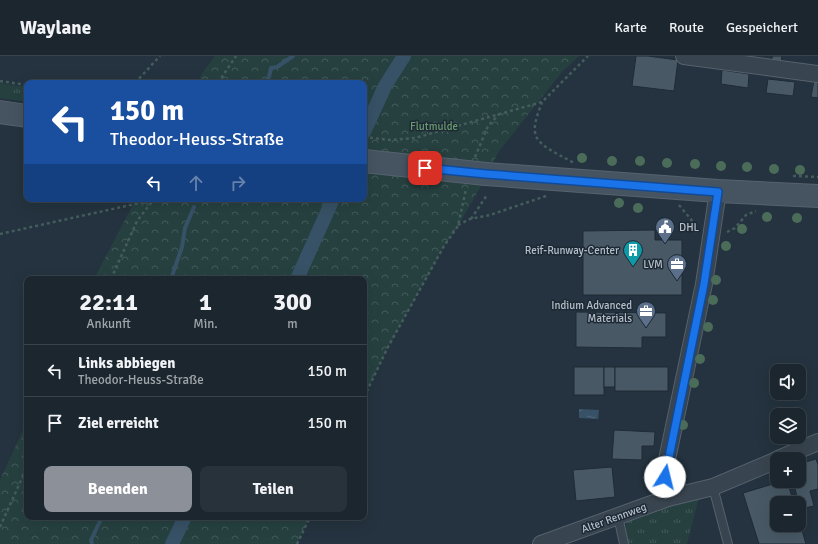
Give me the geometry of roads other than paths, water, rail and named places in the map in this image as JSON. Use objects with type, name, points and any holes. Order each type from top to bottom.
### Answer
[{"type":"main road","points":[[0,112],[24,116]]},
{"type":"main road","points":[[367,162],[486,184],[818,196]]},
{"type":"street","points":[[684,56],[730,59],[818,74]]},
{"type":"street","points":[[668,498],[664,486],[665,469],[704,284],[718,192]]},
{"type":"street","name":"Alter Rennweg","points":[[794,452],[818,442]]},
{"type":"street","name":"Alter Rennweg","points":[[541,544],[668,498],[713,487],[770,462]]},
{"type":"lane","points":[[713,487],[728,544]]},
{"type":"lane","points":[[618,516],[624,544]]},
{"type":"water","points":[[579,409],[599,410],[598,419],[579,418]]},
{"type":"waterway","points":[[267,80],[271,68],[277,67],[293,56]]},
{"type":"waterway","name":"Flutmulde","points":[[367,125],[385,86],[404,56]]},
{"type":"waterway","name":"Flutmulde","points":[[298,276],[332,202]]},
{"type":"waterway","points":[[172,276],[182,247],[185,228],[194,207]]},
{"type":"waterway","points":[[92,544],[91,540],[101,520]]},
{"type":"waterway","name":"Flutmulde","points":[[172,544],[184,520]]},
{"type":"place","name":"DHL","points":[[665,244]]},
{"type":"place","name":"Reif-Runway-Center","points":[[633,267]]},
{"type":"place","name":"LVM","points":[[677,281]]},
{"type":"place","name":"Indium Advanced Materials","points":[[646,328]]}]
